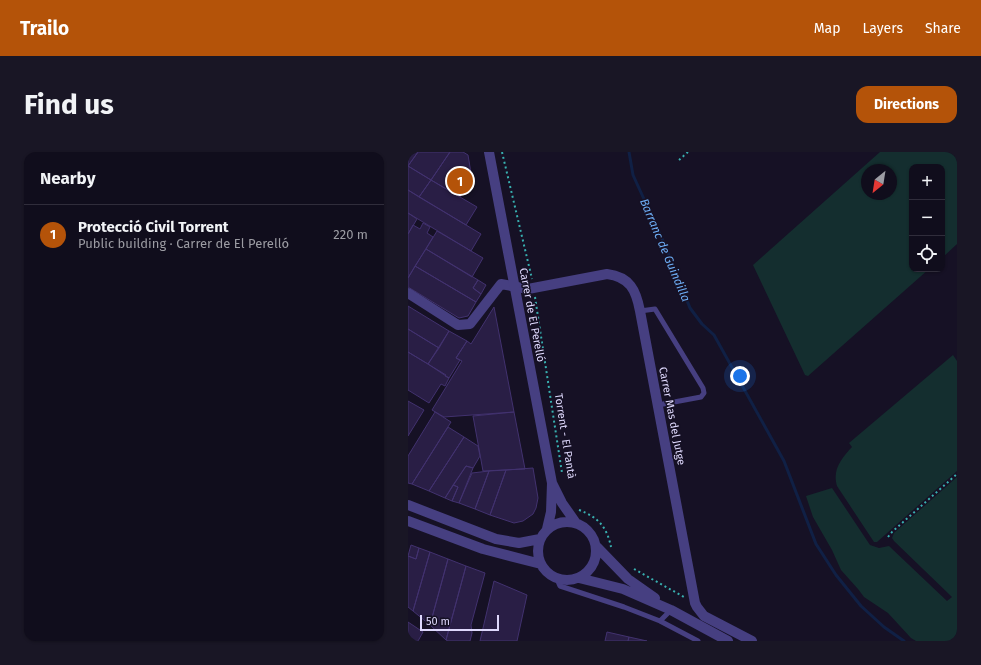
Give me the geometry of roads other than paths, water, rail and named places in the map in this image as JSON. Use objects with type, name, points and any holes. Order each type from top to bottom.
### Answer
[{"type":"street","name":"Carrer de El Perelló","points":[[489,152],[552,483]]},
{"type":"street","name":"Carrer Mas del Jutge","points":[[408,293],[458,325],[470,324],[501,284],[528,289],[608,274],[617,275],[633,287],[640,311],[695,603],[704,616],[752,641]]},
{"type":"street","points":[[552,483],[562,503],[576,523]]},
{"type":"street","points":[[552,483],[551,512],[547,529],[540,539],[538,548],[538,556],[541,564],[548,573],[557,579],[568,581],[579,578],[587,573],[593,566],[597,547]]},
{"type":"street","points":[[408,505],[496,539],[519,543],[540,539]]},
{"type":"street","points":[[408,521],[483,550],[541,564]]},
{"type":"street","points":[[547,529],[556,524],[566,522],[576,523],[586,528],[593,537],[597,547],[628,579],[671,610]]},
{"type":"street","points":[[579,578],[623,589],[671,610],[728,641]]},
{"type":"lane","points":[[640,311],[655,309],[703,388],[704,393],[701,397],[658,405]]},
{"type":"lane","points":[[557,579],[560,586],[624,607],[660,621],[698,641]]},
{"type":"lane","points":[[660,621],[671,610]]},
{"type":"waterway","name":"Barranc de Guindilla","points":[[629,152],[633,175],[664,243],[690,308],[702,324],[714,335],[784,461],[816,544],[836,575],[861,606],[884,627],[904,641]]},
{"type":"place","name":"Protecció Civil Torrent","points":[[460,181]]}]
